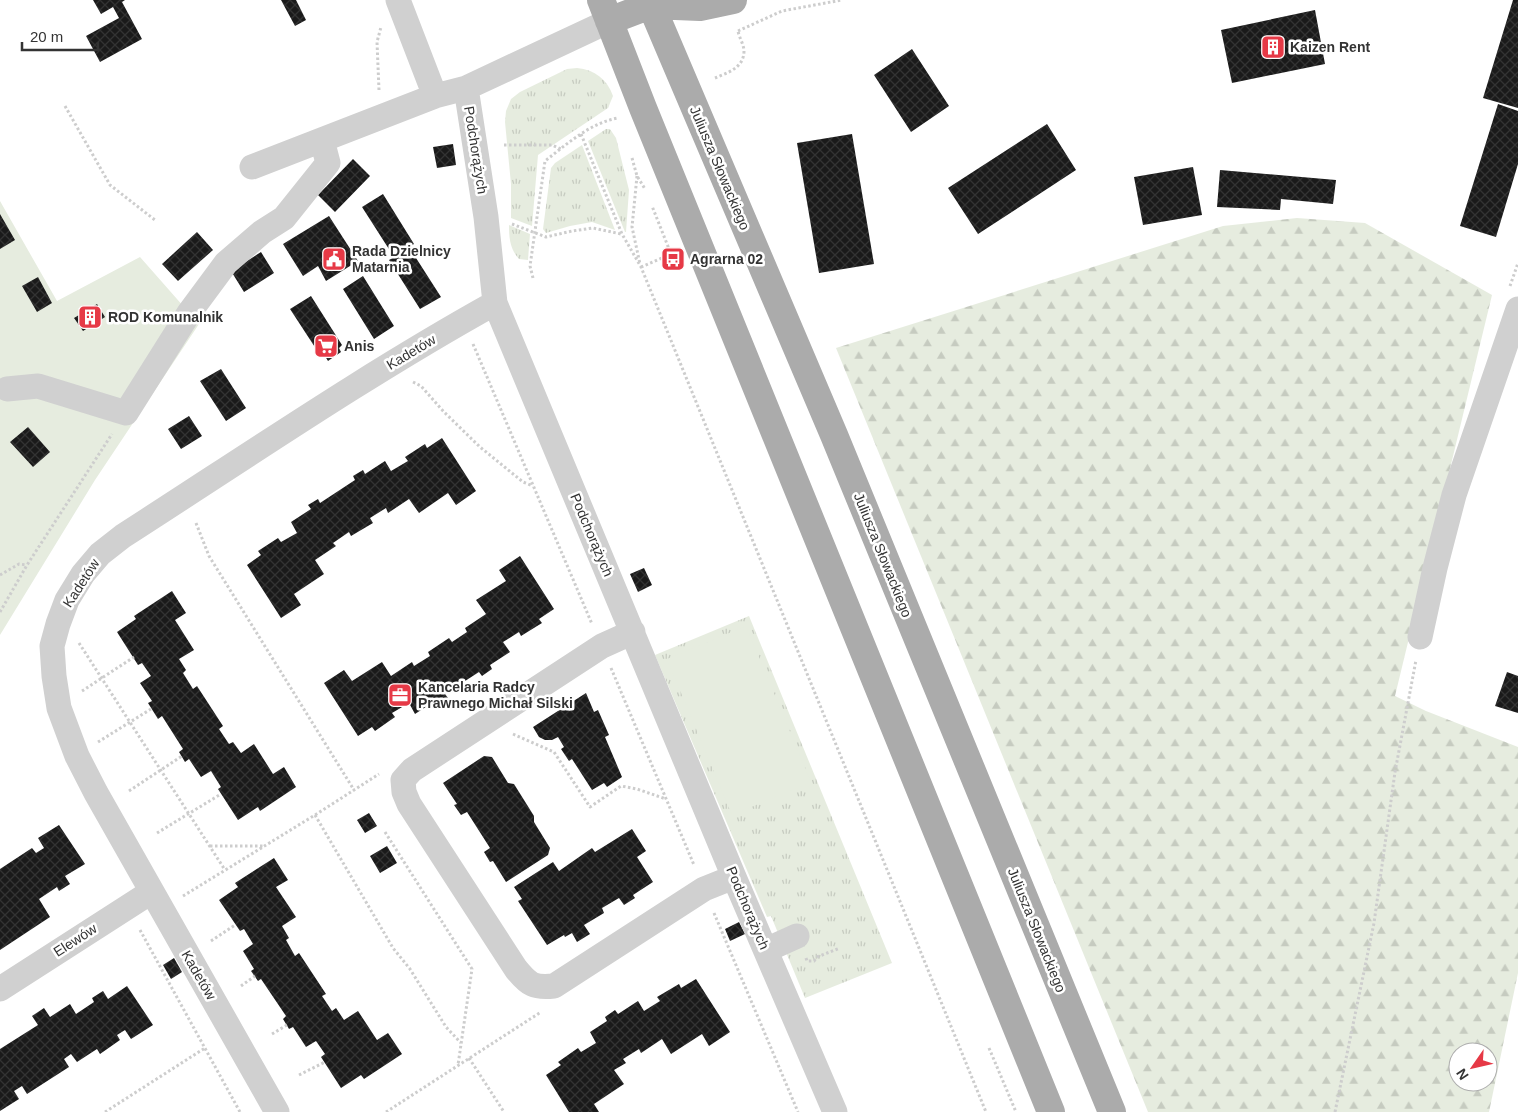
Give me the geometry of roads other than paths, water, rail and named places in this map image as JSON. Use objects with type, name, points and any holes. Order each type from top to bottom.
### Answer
[{"type":"main road","points":[[733,0],[700,7],[653,2],[605,11],[1051,1112]]},
{"type":"main road","name":"Juliusza Słowackiego","points":[[653,2],[834,435],[1112,1112]]},
{"type":"street","points":[[398,0],[434,96]]},
{"type":"street","name":"Podchorążych","points":[[605,11],[466,88],[486,217],[495,303],[834,1112]]},
{"type":"street","points":[[252,167],[434,96],[466,88]]},
{"type":"street","points":[[7,389],[38,386],[126,413],[189,313],[226,263],[262,232],[284,218],[328,162],[322,140]]},
{"type":"street","name":"Kadetów","points":[[277,1112],[151,892],[77,756],[59,708],[52,646],[67,600],[83,574],[100,554],[123,536],[355,387],[463,320],[495,303]]},
{"type":"street","points":[[1420,637],[1454,495],[1518,309]]},
{"type":"street","points":[[632,632],[602,646],[412,770],[403,780],[404,792],[414,813],[516,969],[526,981],[539,987],[554,986],[704,889],[734,877]]},
{"type":"street","name":"Elewów","points":[[0,989],[151,892]]},
{"type":"street","points":[[766,950],[797,936]]},
{"type":"place","name":"Kaizen Rent","points":[[1273,47]]},
{"type":"place","name":"Rada Dzielnicy Matarnia","points":[[334,259]]},
{"type":"place","name":"Agrarna 02","points":[[673,259]]},
{"type":"place","name":"ROD Komunalnik","points":[[90,317]]},
{"type":"place","name":"Anis","points":[[326,346]]},
{"type":"place","name":"Kancelaria Radcy Prawnego Michał Silski","points":[[400,695]]}]
